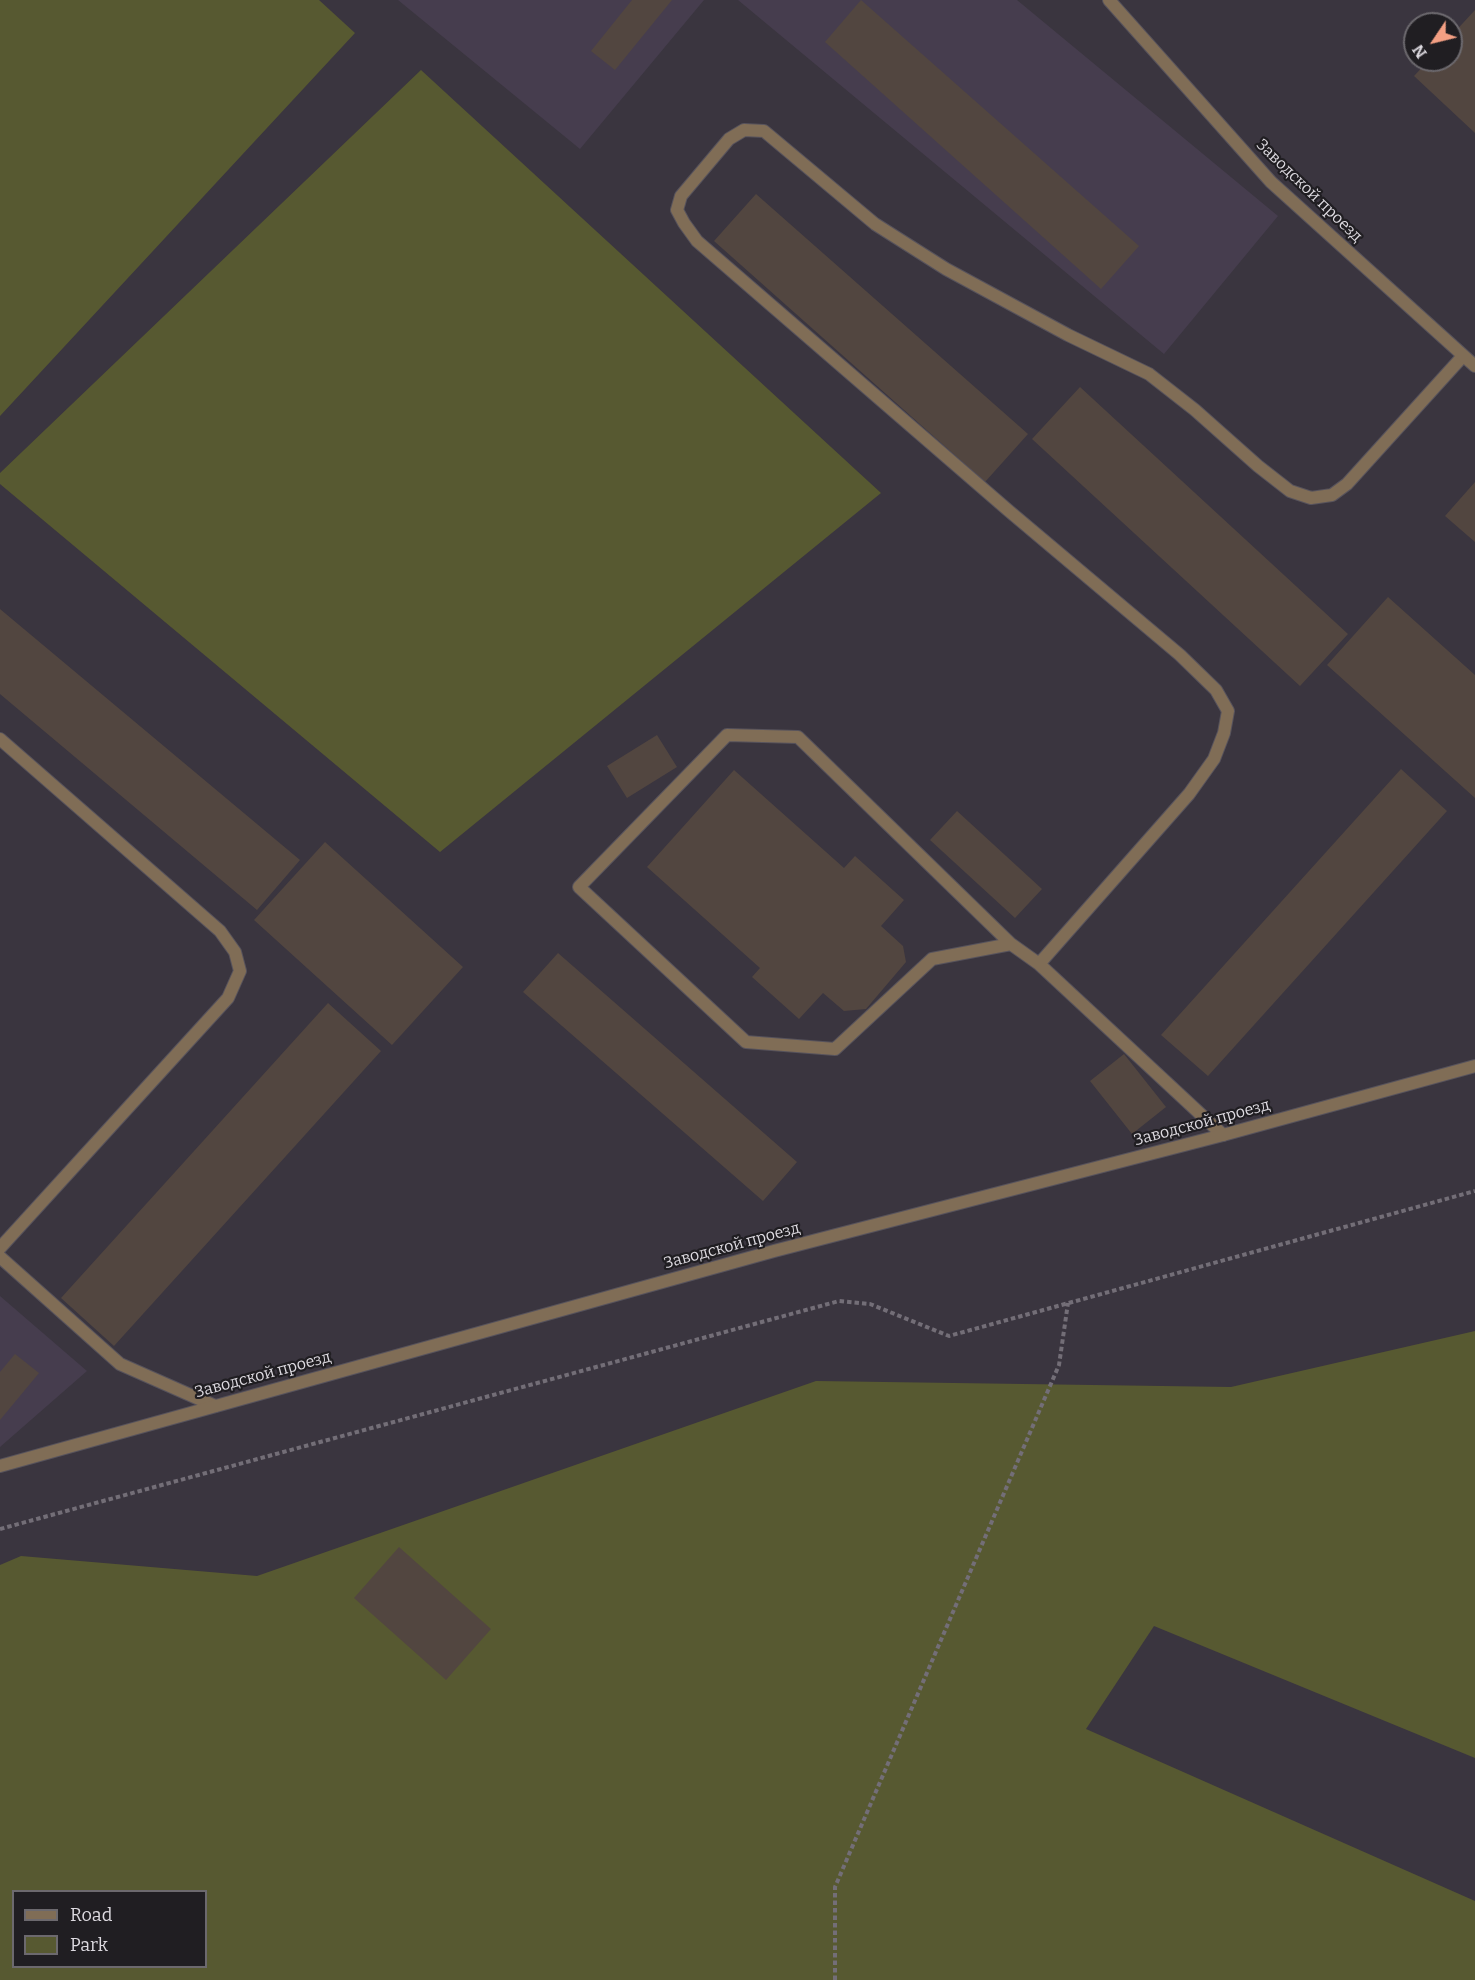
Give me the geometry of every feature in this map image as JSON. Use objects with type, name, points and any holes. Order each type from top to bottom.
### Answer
[{"type":"street","name":"Заводской проезд","points":[[1109,0],[1271,182],[1475,366]]},
{"type":"street","points":[[1039,964],[1189,794],[1214,759],[1224,733],[1228,711],[1216,690],[1180,655],[697,241],[677,210],[681,196],[729,139],[744,130],[764,132],[874,224],[946,269],[1068,335],[1149,374],[1290,491],[1311,498],[1332,495],[1347,484],[1464,356]]},
{"type":"street","points":[[1011,944],[932,959],[835,1048],[746,1042],[579,887],[727,735],[798,736],[1011,944],[1039,964],[1222,1135]]},
{"type":"street","points":[[0,739],[220,931],[235,952],[240,971],[228,998],[0,1248]]},
{"type":"street","name":"Заводской проезд","points":[[0,1466],[774,1251],[1222,1135],[1475,1066]]},
{"type":"street","points":[[0,1257],[120,1364],[214,1406]]},
{"type":"path","points":[[0,1529],[839,1301],[870,1304],[950,1336],[1475,1191]]},
{"type":"path","points":[[835,1980],[835,1887],[1059,1365],[1068,1303]]},
{"type":"shaded area","points":[[398,0],[704,0],[580,149]]},
{"type":"shaded area","points":[[738,0],[1017,0],[1278,216],[1164,354]]},
{"type":"shaded area","points":[[0,1296],[87,1371],[0,1447]]},
{"type":"green space","points":[[0,0],[319,0],[355,33],[0,416]]},
{"type":"green space","points":[[421,70],[881,493],[440,852],[0,484],[0,473]]},
{"type":"green space","points":[[1475,1331],[1475,1758],[1154,1626],[1086,1729],[1475,1901],[1475,1980],[0,1980],[0,1565],[21,1556],[257,1576],[816,1381],[1231,1387]]},
{"type":"building","points":[[632,0],[672,0],[615,70],[591,51]]},
{"type":"building","points":[[861,0],[1139,246],[1101,289],[825,42]]},
{"type":"building","points":[[1475,10],[1475,133],[1414,76],[1418,72],[1463,72],[1463,23]]},
{"type":"building","points":[[756,194],[1028,434],[985,482],[714,241]]},
{"type":"building","points":[[1080,387],[1348,634],[1300,686],[1032,439]]},
{"type":"building","points":[[1475,482],[1475,542],[1445,516]]},
{"type":"building","points":[[1388,597],[1475,675],[1475,798],[1327,665]]},
{"type":"building","points":[[0,609],[300,860],[257,910],[0,694]]},
{"type":"building","points":[[657,735],[677,767],[627,798],[607,766]]},
{"type":"building","points":[[1401,769],[1447,811],[1208,1076],[1161,1035]]},
{"type":"building","points":[[734,770],[844,868],[855,856],[904,900],[881,926],[903,946],[906,962],[866,1009],[844,1011],[823,993],[799,1019],[752,977],[760,968],[647,867]]},
{"type":"building","points":[[957,811],[1042,889],[1015,918],[930,840]]},
{"type":"building","points":[[325,842],[463,967],[392,1045],[254,920]]},
{"type":"building","points":[[558,953],[797,1162],[763,1201],[523,992]]},
{"type":"building","points":[[328,1003],[381,1051],[114,1346],[61,1298]]},
{"type":"building","points":[[1124,1054],[1166,1107],[1132,1134],[1090,1081]]},
{"type":"building","points":[[15,1354],[39,1373],[0,1420],[0,1372]]},
{"type":"building","points":[[399,1547],[491,1629],[446,1680],[354,1598]]}]
